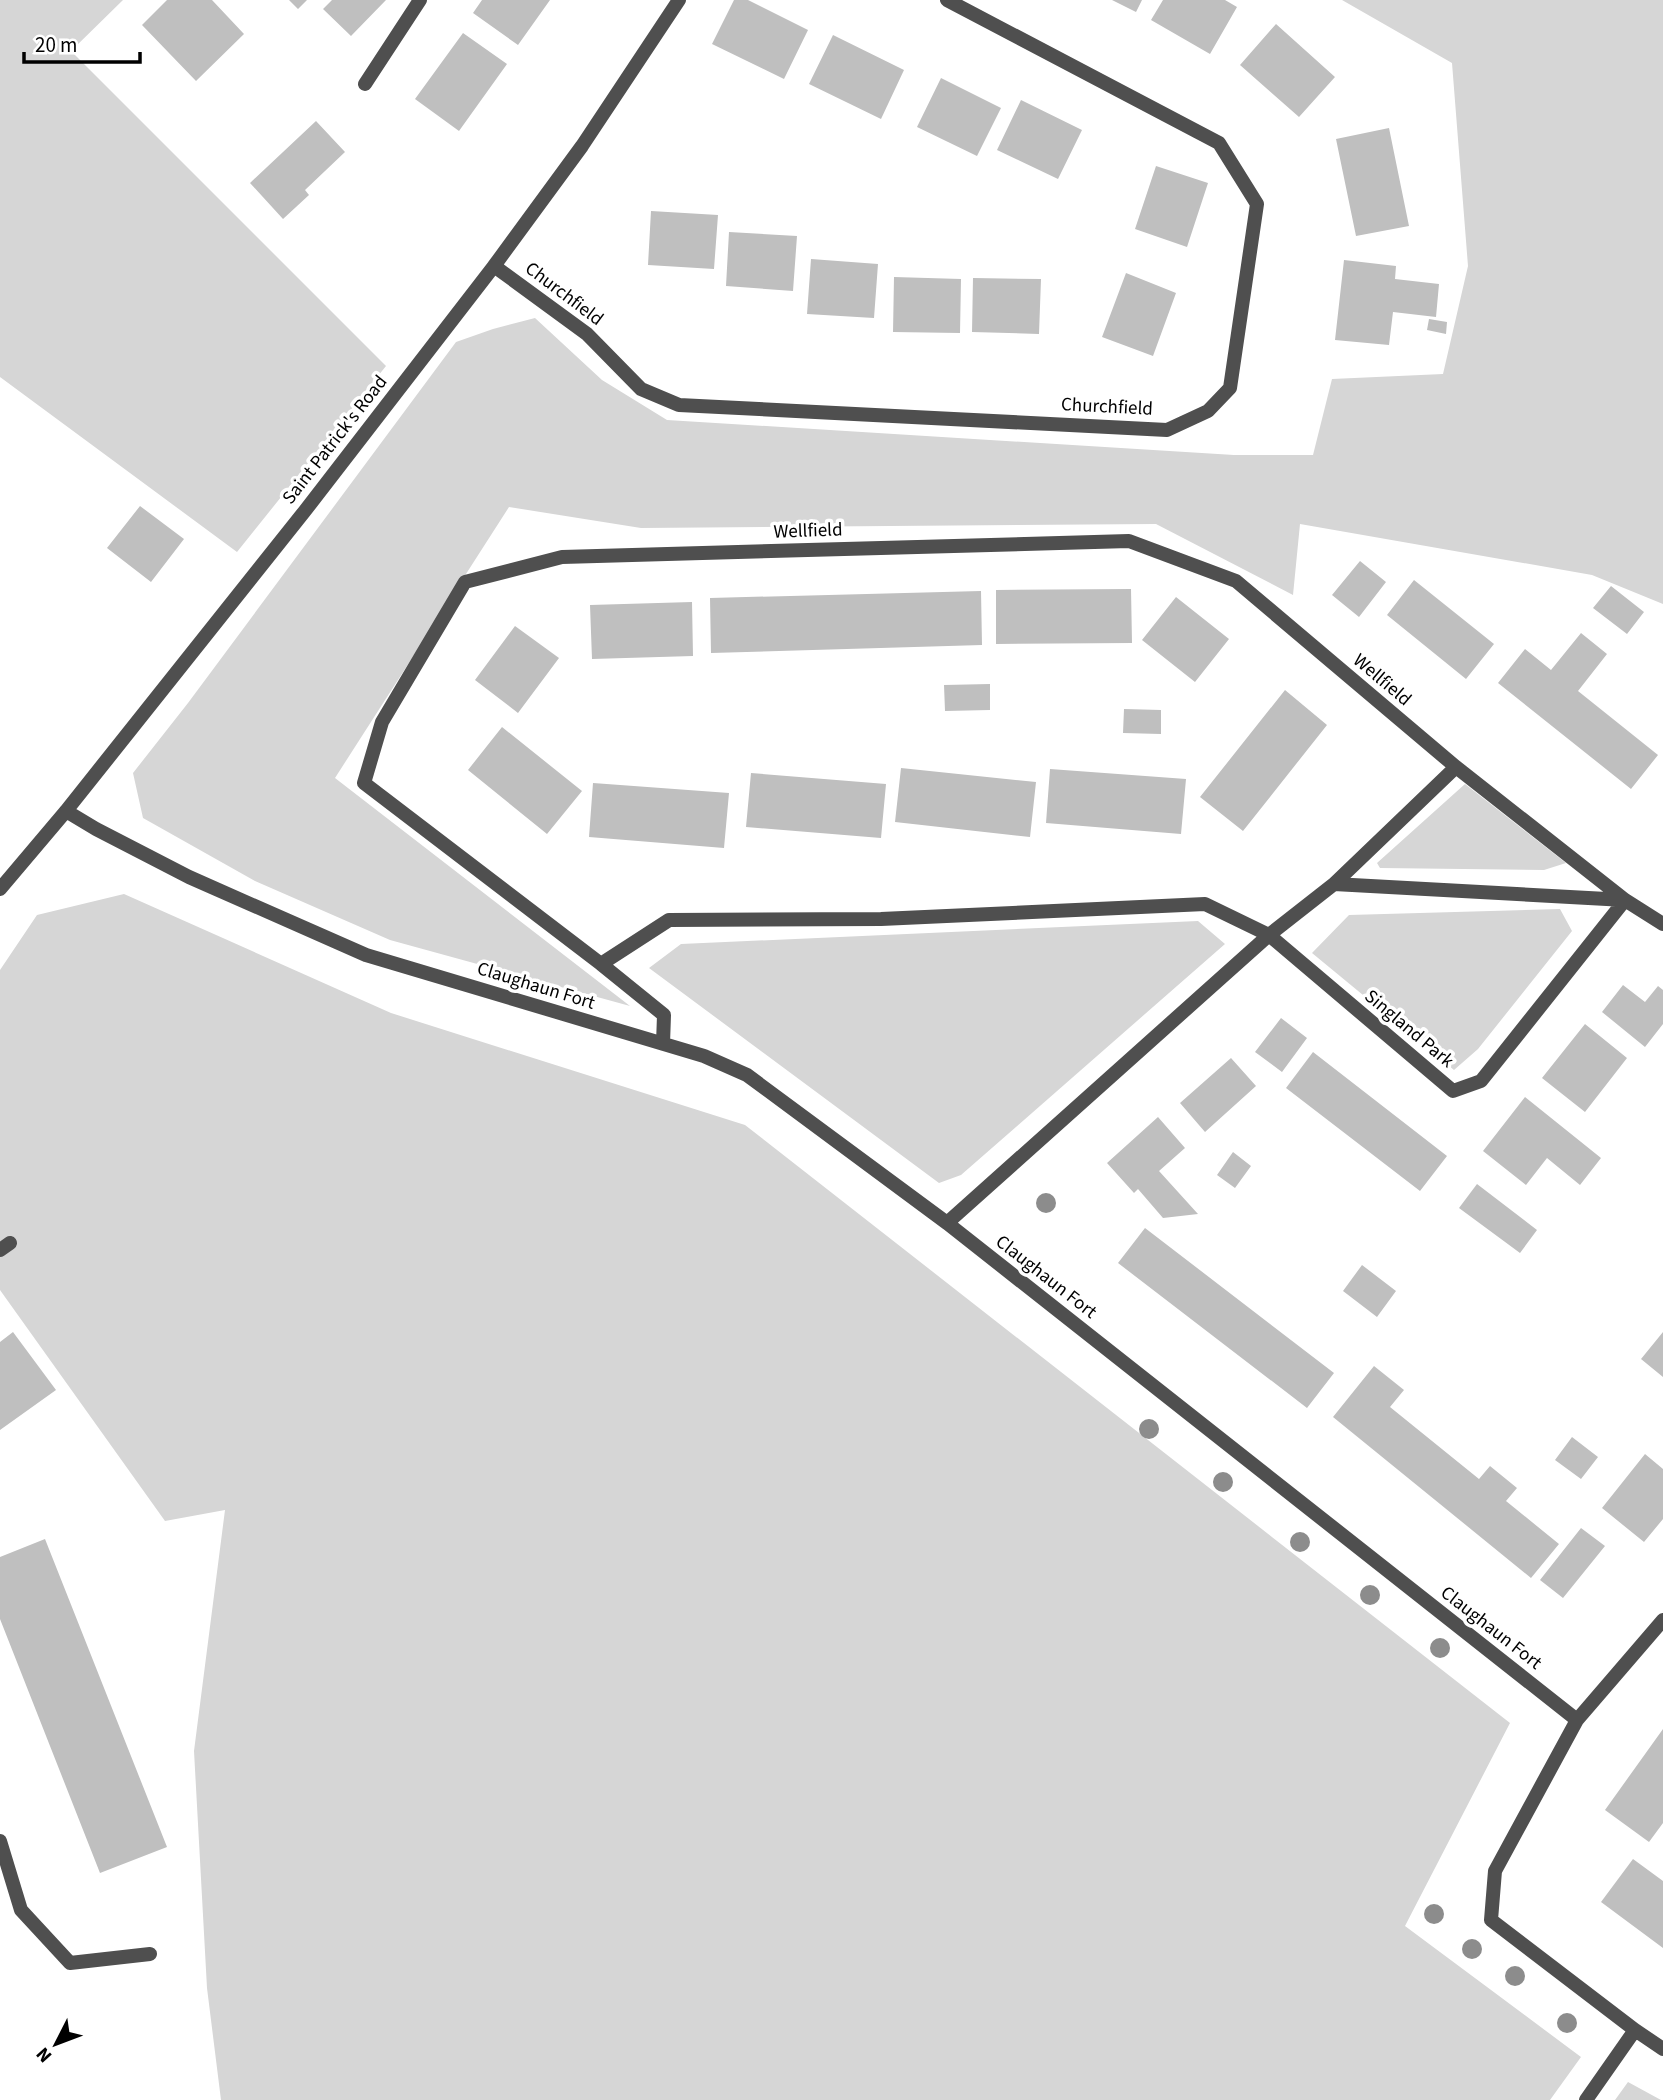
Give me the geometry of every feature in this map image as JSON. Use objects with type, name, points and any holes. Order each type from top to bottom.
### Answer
[{"type":"street","points":[[365,84],[420,0]]},
{"type":"street","name":"Saint Patrick's Road","points":[[0,889],[66,811],[304,512],[494,265],[582,146],[679,0]]},
{"type":"street","name":"Churchfield","points":[[494,265],[587,334],[641,389],[679,405],[1167,430],[1208,411],[1230,388],[1256,204],[1219,144],[947,0]]},
{"type":"street","name":"Wellfield","points":[[663,1044],[664,1015],[364,783],[382,722],[465,582],[562,557],[1129,541],[1236,582],[1456,767],[1625,900],[1663,924]]},
{"type":"street","points":[[947,1223],[1269,935],[1334,884],[1456,767]]},
{"type":"street","name":"Claughaun Fort","points":[[66,811],[189,877],[366,955],[704,1056],[747,1075],[947,1223],[1577,1720]]},
{"type":"street","points":[[1334,884],[1625,900]]},
{"type":"street","name":"Singland Park","points":[[1269,935],[1453,1091],[1481,1081],[1625,900]]},
{"type":"street","points":[[601,964],[669,920],[881,919],[1205,904],[1269,935]]},
{"type":"street","points":[[1663,1620],[1577,1720],[1495,1871],[1492,1920],[1663,2049]]},
{"type":"street","points":[[0,1840],[21,1910],[70,1963],[149,1954]]},
{"type":"street","points":[[1586,2100],[1635,2030]]},
{"type":"shaded area","points":[[0,0],[123,0],[71,51],[386,366],[237,552],[0,377]]},
{"type":"shaded area","points":[[1342,0],[1663,0],[1663,604],[1592,575],[1300,524],[1293,595],[1156,524],[641,528],[509,507],[335,778],[630,1006],[390,940],[255,881],[143,818],[133,773],[456,342],[493,329],[535,318],[602,380],[667,420],[1234,455],[1313,455],[1332,379],[1443,374],[1468,266],[1452,63]]},
{"type":"shaded area","points":[[1465,784],[1566,863],[1544,870],[1380,868],[1377,863]]},
{"type":"shaded area","points":[[124,894],[391,1013],[745,1125],[1510,1723],[1405,1926],[1581,2057],[1550,2100],[221,2100],[207,1988],[194,1751],[225,1510],[165,1521],[0,1290],[0,970],[37,915]]},
{"type":"shaded area","points":[[1560,909],[1572,931],[1478,1049],[1454,1070],[1312,953],[1349,915]]},
{"type":"shaded area","points":[[1198,921],[1225,944],[961,1175],[939,1183],[649,968],[681,944]]},
{"type":"shaded area","points":[[1628,2082],[1661,2100],[1615,2100]]},
{"type":"building","points":[[167,0],[212,0],[244,34],[196,81],[142,25]]},
{"type":"building","points":[[289,0],[307,0],[298,9]]},
{"type":"building","points":[[332,0],[386,0],[351,36],[323,9]]},
{"type":"building","points":[[482,0],[550,0],[518,45],[473,13]]},
{"type":"building","points":[[734,0],[748,0],[808,30],[784,79],[712,44]]},
{"type":"building","points":[[1112,0],[1142,0],[1136,12]]},
{"type":"building","points":[[1163,0],[1225,0],[1237,7],[1210,54],[1151,20]]},
{"type":"building","points":[[1276,24],[1335,77],[1299,117],[1240,65]]},
{"type":"building","points":[[463,33],[507,64],[459,131],[415,99]]},
{"type":"building","points":[[833,35],[904,70],[881,119],[809,84]]},
{"type":"building","points":[[941,78],[1001,108],[977,156],[917,127]]},
{"type":"building","points":[[1021,100],[1082,130],[1058,179],[997,150]]},
{"type":"building","points":[[316,121],[345,152],[305,190],[309,195],[283,219],[250,183]]},
{"type":"building","points":[[1389,128],[1409,226],[1356,236],[1336,139]]},
{"type":"building","points":[[1156,166],[1208,183],[1187,247],[1135,229]]},
{"type":"building","points":[[651,211],[718,215],[714,269],[648,265]]},
{"type":"building","points":[[729,232],[797,236],[793,291],[726,286]]},
{"type":"building","points":[[811,259],[878,264],[874,318],[807,314]]},
{"type":"building","points":[[1344,260],[1396,266],[1395,279],[1439,284],[1436,317],[1393,312],[1389,345],[1335,340]]},
{"type":"building","points":[[1126,273],[1176,293],[1153,356],[1102,337]]},
{"type":"building","points":[[894,277],[961,279],[960,333],[893,332]]},
{"type":"building","points":[[973,278],[1041,279],[1039,334],[972,332]]},
{"type":"building","points":[[1429,319],[1447,322],[1446,334],[1427,330]]},
{"type":"building","points":[[140,506],[184,539],[151,582],[107,548]]},
{"type":"building","points":[[1360,561],[1386,582],[1359,617],[1332,595]]},
{"type":"building","points":[[1414,580],[1494,644],[1466,679],[1387,615]]},
{"type":"building","points":[[1611,586],[1644,612],[1627,634],[1593,608]]},
{"type":"building","points":[[1131,589],[1132,643],[996,644],[996,590]]},
{"type":"building","points":[[981,591],[982,645],[711,653],[710,598]]},
{"type":"building","points":[[1176,597],[1229,639],[1195,682],[1142,640]]},
{"type":"building","points":[[692,602],[693,656],[592,659],[590,605]]},
{"type":"building","points":[[515,626],[559,658],[518,713],[475,680]]},
{"type":"building","points":[[1581,633],[1607,654],[1578,691],[1658,755],[1631,789],[1498,683],[1525,649],[1551,670]]},
{"type":"building","points":[[990,684],[990,710],[945,711],[944,685]]},
{"type":"building","points":[[1285,690],[1327,725],[1243,831],[1200,797]]},
{"type":"building","points":[[1124,709],[1161,710],[1161,734],[1123,733]]},
{"type":"building","points":[[502,727],[582,791],[547,834],[468,770]]},
{"type":"building","points":[[901,768],[1036,782],[1030,837],[895,822]]},
{"type":"building","points":[[1050,769],[1186,779],[1181,834],[1046,823]]},
{"type":"building","points":[[751,773],[886,784],[881,838],[746,827]]},
{"type":"building","points":[[593,783],[729,793],[724,848],[589,837]]},
{"type":"building","points":[[1623,985],[1645,1002],[1658,986],[1663,990],[1663,1024],[1645,1047],[1602,1012]]},
{"type":"building","points":[[1281,1018],[1307,1038],[1282,1072],[1255,1052]]},
{"type":"building","points":[[1585,1024],[1627,1058],[1585,1112],[1542,1078]]},
{"type":"building","points":[[1313,1052],[1447,1156],[1420,1191],[1286,1088]]},
{"type":"building","points":[[1231,1058],[1256,1086],[1205,1132],[1180,1103]]},
{"type":"building","points":[[1525,1097],[1601,1158],[1580,1185],[1547,1158],[1526,1185],[1483,1151]]},
{"type":"building","points":[[1158,1117],[1185,1148],[1159,1171],[1198,1214],[1163,1218],[1138,1189],[1134,1193],[1107,1163]]},
{"type":"building","points":[[1233,1152],[1251,1166],[1235,1188],[1217,1175]]},
{"type":"building","points":[[1477,1184],[1537,1230],[1520,1253],[1459,1208]]},
{"type":"building","points":[[1145,1228],[1334,1373],[1307,1408],[1118,1263]]},
{"type":"building","points":[[1362,1265],[1396,1291],[1377,1317],[1343,1291]]},
{"type":"building","points":[[13,1332],[56,1390],[0,1430],[0,1342]]},
{"type":"building","points":[[1663,1332],[1663,1377],[1641,1359]]},
{"type":"building","points":[[1374,1366],[1404,1390],[1390,1407],[1479,1479],[1490,1466],[1517,1488],[1506,1501],[1559,1544],[1531,1578],[1333,1417]]},
{"type":"building","points":[[1572,1437],[1598,1457],[1581,1479],[1555,1460]]},
{"type":"building","points":[[1645,1454],[1663,1469],[1663,1519],[1644,1542],[1602,1508]]},
{"type":"building","points":[[1581,1528],[1605,1546],[1563,1598],[1540,1580]]},
{"type":"building","points":[[45,1539],[167,1847],[100,1873],[0,1619],[0,1557]]},
{"type":"building","points":[[1663,1729],[1663,1823],[1649,1842],[1605,1810]]},
{"type":"building","points":[[1633,1859],[1663,1881],[1663,1948],[1601,1902]]}]
